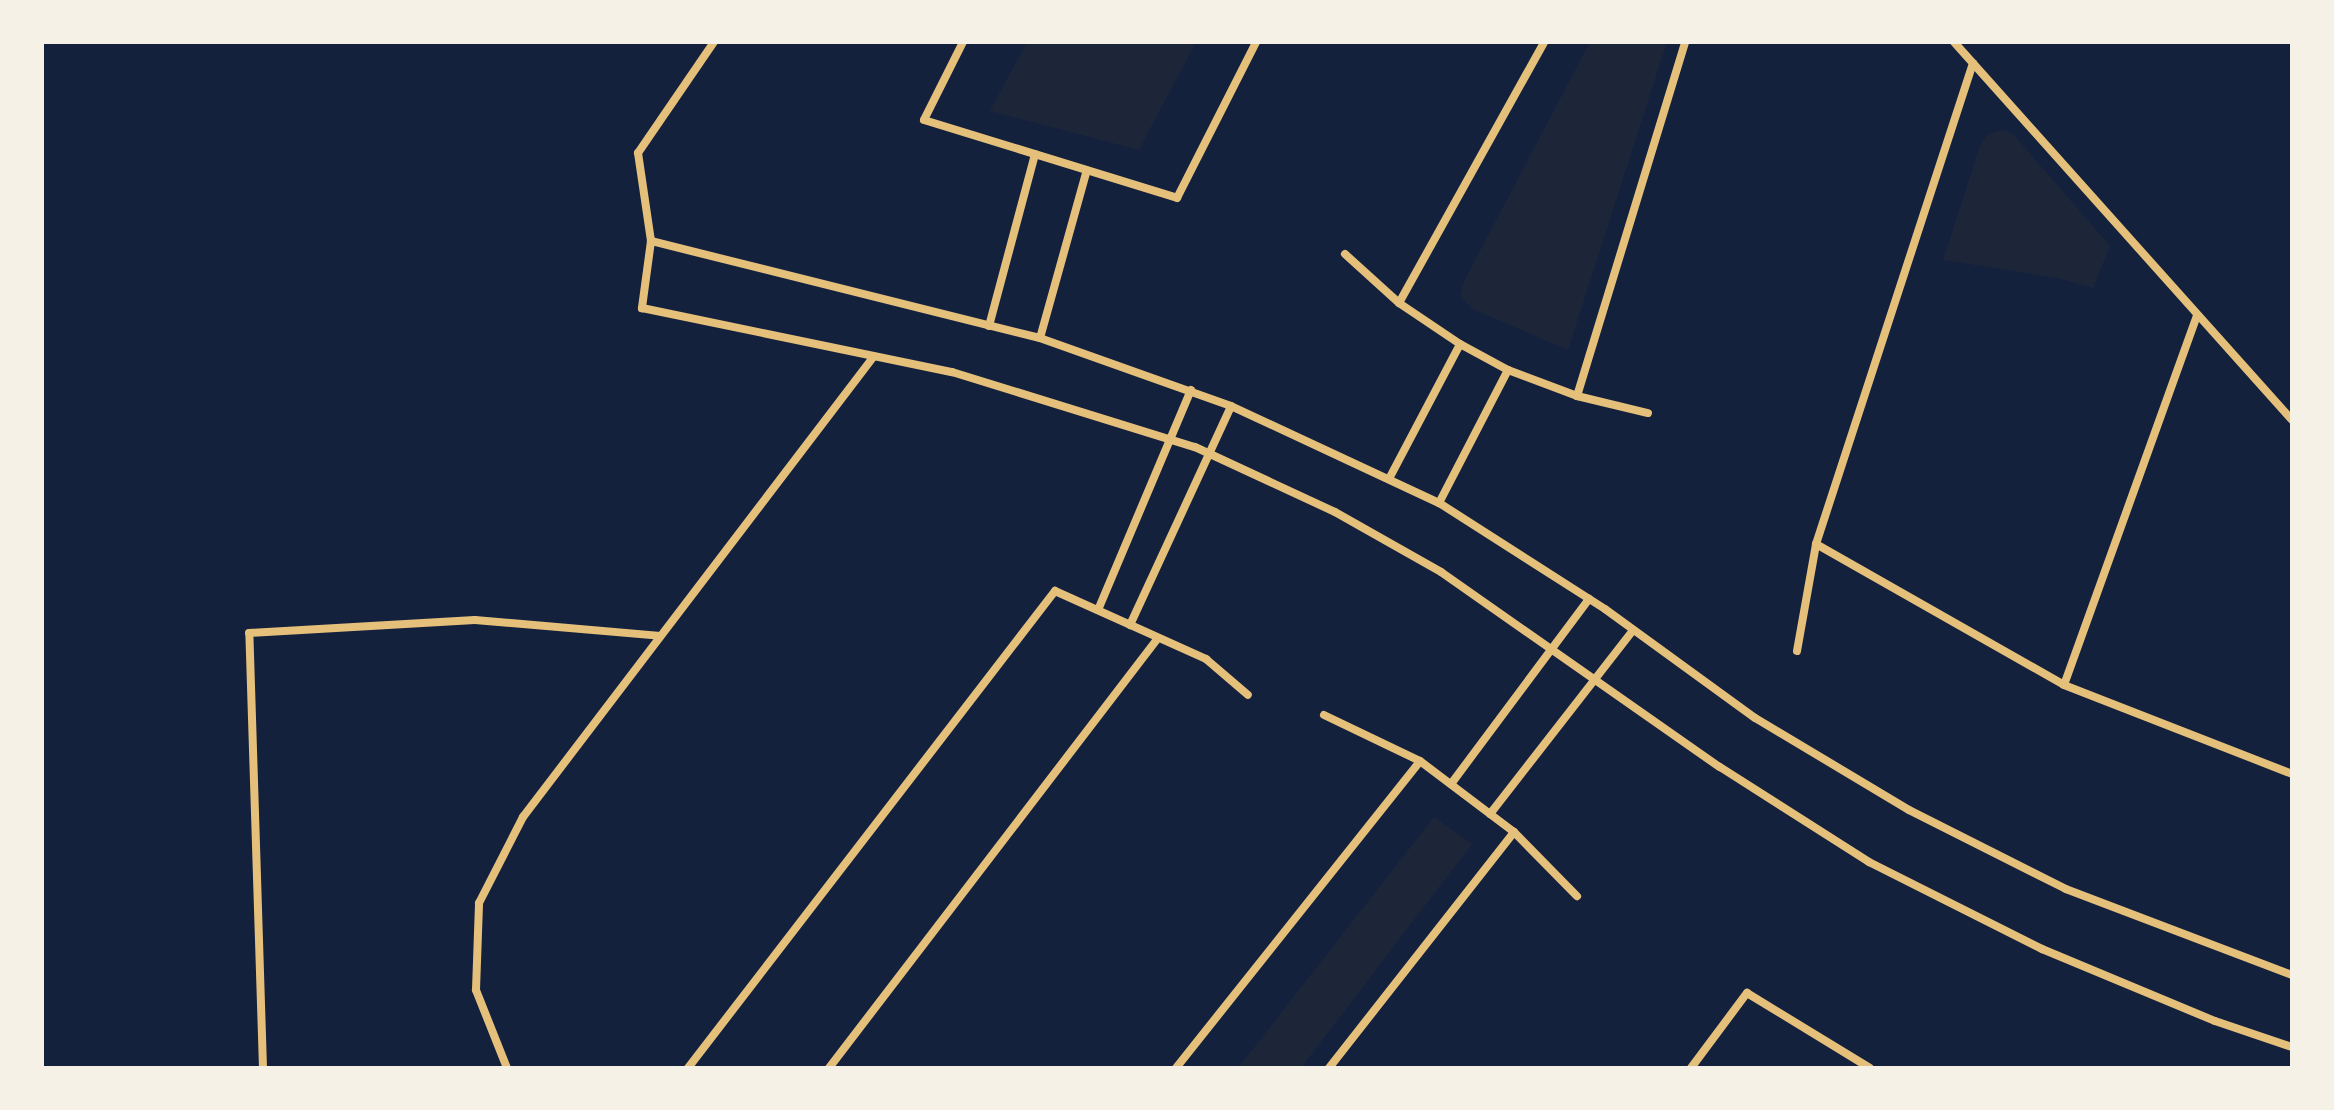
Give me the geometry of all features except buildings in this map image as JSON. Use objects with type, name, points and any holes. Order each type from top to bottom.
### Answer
[{"type":"street","points":[[714,42],[638,153],[651,241],[642,308],[952,372],[1173,439],[1210,455],[1348,520],[1441,572],[1554,648],[1720,767],[1869,862],[2042,949],[2215,1021],[2292,1047]]},
{"type":"street","points":[[963,42],[924,120],[1177,198],[1256,42]]},
{"type":"street","points":[[1399,303],[1544,42]]},
{"type":"street","points":[[1577,396],[1685,42]]},
{"type":"street","points":[[1954,42],[2292,420]]},
{"type":"street","points":[[1797,651],[1816,544],[1973,63]]},
{"type":"street","points":[[989,326],[1035,154]]},
{"type":"street","points":[[1040,338],[1087,170]]},
{"type":"street","points":[[651,241],[1040,338],[1191,390],[1390,477],[1439,503],[1589,599],[1755,718],[1909,810],[2066,889],[2292,975]]},
{"type":"street","points":[[1345,254],[1399,303],[1460,344],[1508,370],[1577,396],[1648,413]]},
{"type":"street","points":[[2064,685],[2197,316]]},
{"type":"street","points":[[1390,477],[1460,344]]},
{"type":"street","points":[[507,1068],[476,990],[479,903],[523,817],[874,356]]},
{"type":"street","points":[[1439,503],[1508,370]]},
{"type":"street","points":[[1098,610],[1173,439],[1191,390]]},
{"type":"street","points":[[1130,625],[1231,406]]},
{"type":"street","points":[[1816,544],[2064,685],[2292,774]]},
{"type":"street","points":[[688,1068],[1055,591],[1206,659],[1248,695]]},
{"type":"street","points":[[1451,784],[1589,599]]},
{"type":"street","points":[[263,1068],[249,633],[475,620],[660,636]]},
{"type":"street","points":[[1490,814],[1633,630]]},
{"type":"street","points":[[829,1068],[1158,638]]},
{"type":"street","points":[[1324,715],[1420,761],[1514,832],[1577,896]]},
{"type":"street","points":[[1176,1068],[1420,761]]},
{"type":"street","points":[[1329,1068],[1514,832]]},
{"type":"street","points":[[1691,1068],[1747,993],[1870,1068]]},
{"type":"shaded area","points":[[1027,42],[1196,42],[1139,150],[990,111]]},
{"type":"shaded area","points":[[1590,42],[1667,42],[1568,350],[1472,309],[1460,296],[1464,281]]},
{"type":"shaded area","points":[[2003,130],[2012,133],[2110,246],[2093,288],[2057,278],[1943,260],[1981,143],[1990,133]]},
{"type":"shaded area","points":[[1434,817],[1472,844],[1301,1068],[1238,1068]]}]
